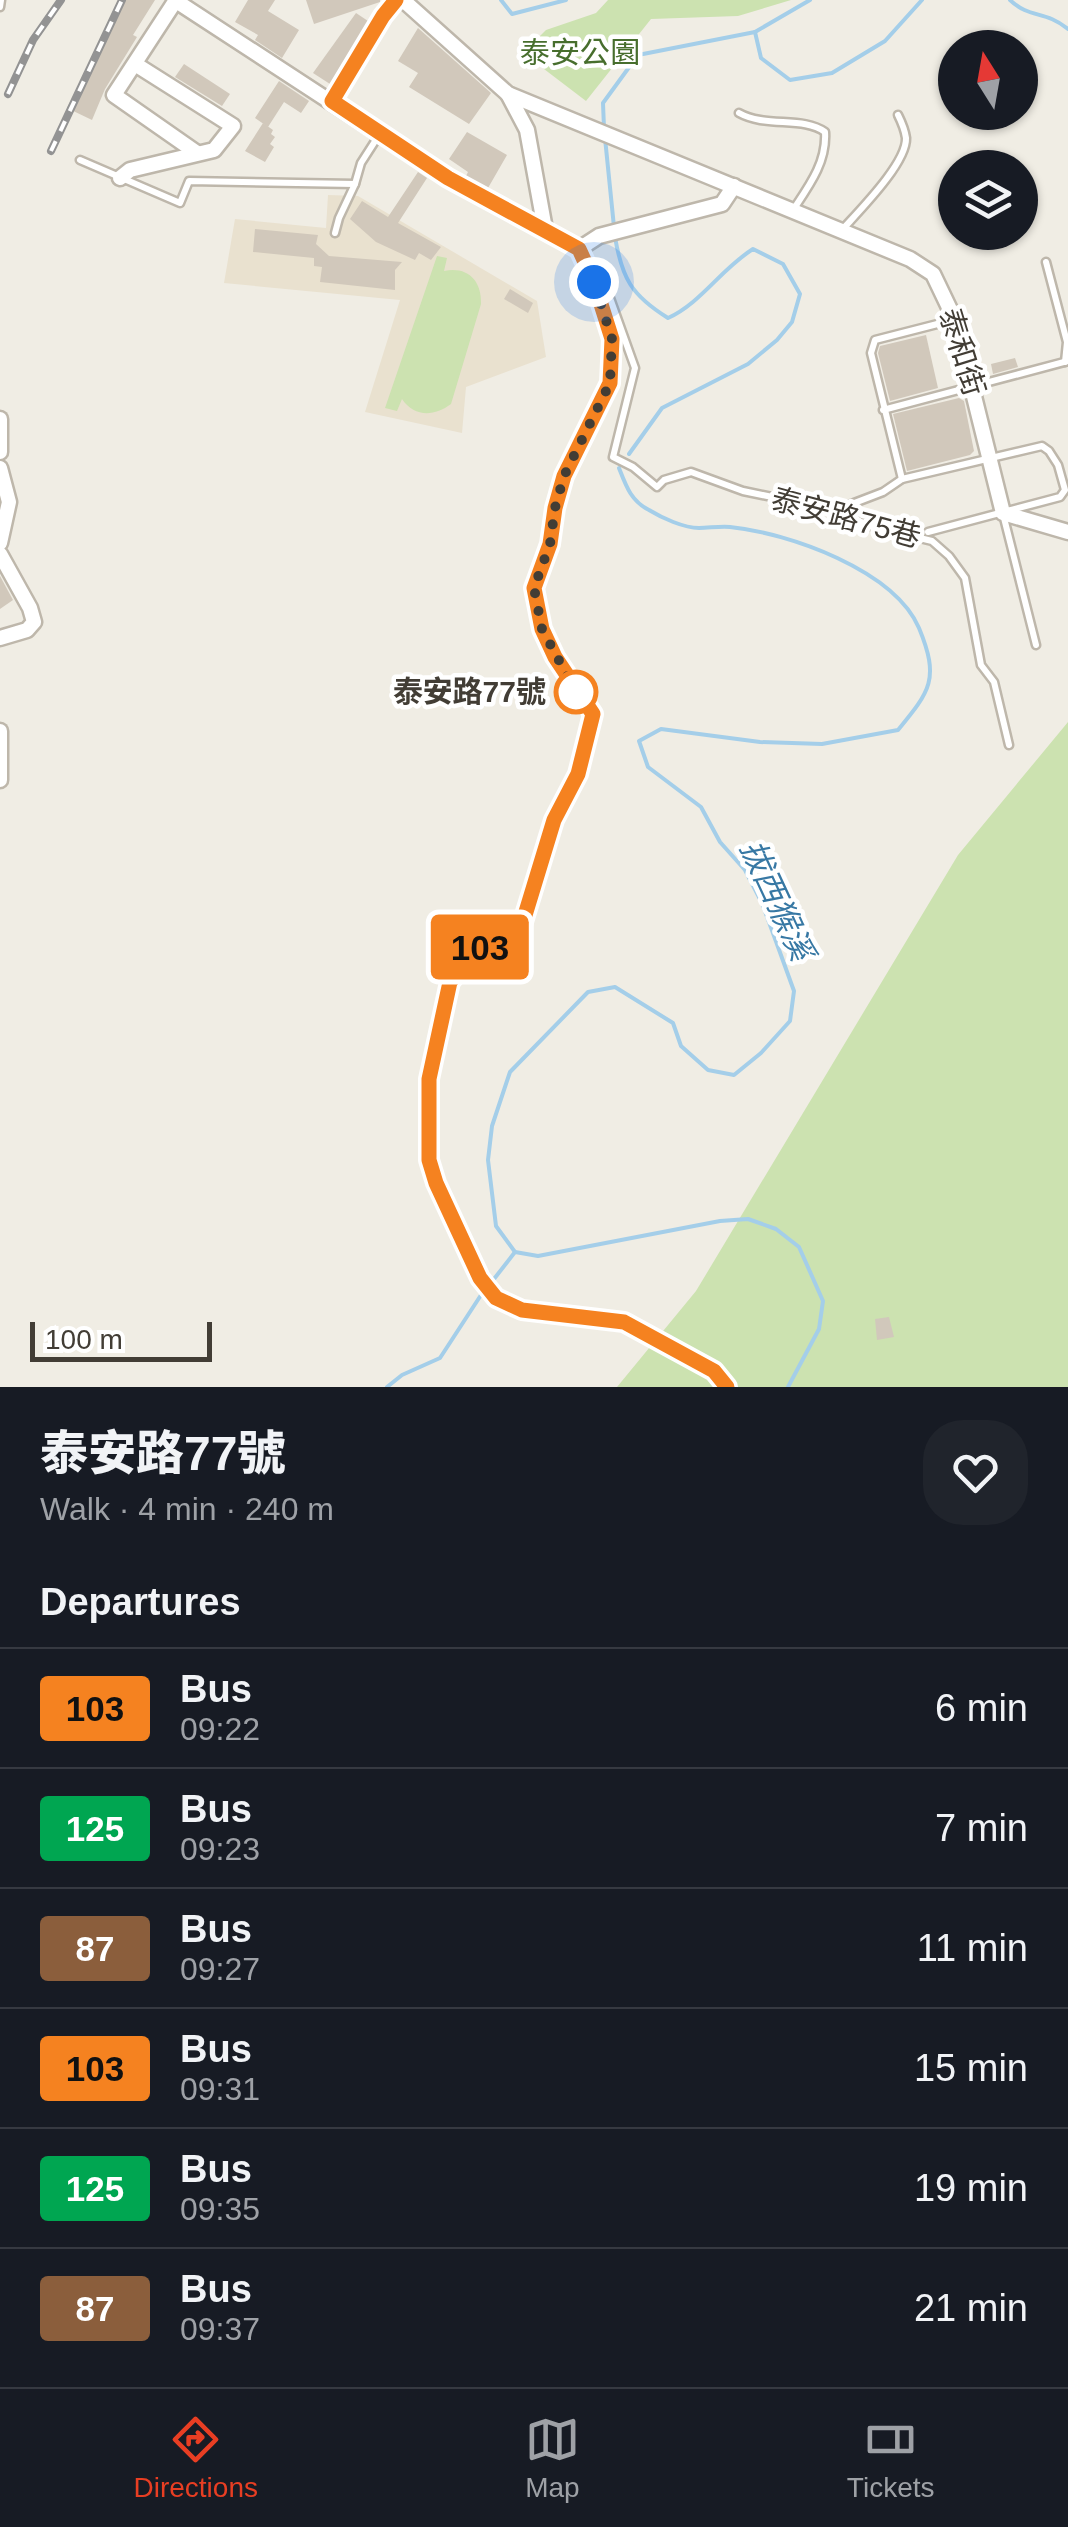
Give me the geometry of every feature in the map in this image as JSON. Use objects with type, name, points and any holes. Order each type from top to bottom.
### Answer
[{"type":"street","points":[[196,154],[114,95],[176,0],[448,178],[579,249],[594,282],[612,339],[610,383],[564,476],[550,544],[534,588],[542,629],[555,657],[593,714],[578,774],[554,820],[522,925],[476,949],[450,982],[429,1079],[429,1160],[480,1278],[496,1298],[522,1310],[624,1322],[714,1371],[727,1387]]},
{"type":"street","points":[[332,101],[383,16],[400,0],[508,94],[734,186],[722,204],[598,236],[579,249]]},
{"type":"street","points":[[120,178],[130,170],[214,150],[232,126],[135,64]]},
{"type":"street","points":[[508,94],[527,130],[545,229]]},
{"type":"street","name":"泰和街","points":[[734,186],[910,259],[934,274],[955,320],[1003,512]]},
{"type":"street","points":[[0,420],[0,452]]},
{"type":"street","points":[[0,468],[9,502],[0,543]]},
{"type":"street","points":[[1003,512],[1068,532]]},
{"type":"street","points":[[0,554],[34,622],[27,630],[0,638]]},
{"type":"street","points":[[0,731],[0,780]]},
{"type":"lane","points":[[738,113],[752,121],[806,125],[824,132],[816,176],[792,210]]},
{"type":"lane","points":[[842,231],[877,192],[901,153],[906,140],[898,114]]},
{"type":"lane","points":[[335,233],[361,163],[379,135]]},
{"type":"lane","points":[[80,160],[180,203],[189,181],[355,184]]},
{"type":"lane","points":[[884,410],[1067,362],[1067,342],[1046,262]]},
{"type":"lane","name":"泰安路75巷","points":[[594,282],[605,284],[635,368],[613,457],[633,467],[657,487],[664,480],[690,472],[743,491],[835,510],[870,526],[932,541],[965,578],[981,665],[994,682],[1009,745]]},
{"type":"lane","points":[[902,479],[870,353],[876,340],[955,320]]},
{"type":"lane","points":[[835,510],[884,492],[902,479],[1042,446],[1058,465],[1065,490],[1060,496],[928,532]]},
{"type":"lane","name":"泰和街","points":[[1003,512],[1036,645]]},
{"type":"shaded area","points":[[328,195],[358,196],[537,301],[546,357],[466,387],[462,433],[365,412],[400,300],[224,283],[235,219],[326,228]]},
{"type":"green space","name":"泰安公園","points":[[608,0],[791,0],[738,16],[651,19],[586,101],[523,53],[546,30],[596,13]]},
{"type":"green space","points":[[437,256],[447,258],[444,271],[460,271],[472,277],[481,295],[451,404],[425,413],[412,409],[402,399],[397,411],[385,408]]},
{"type":"green space","points":[[1068,722],[1068,1387],[617,1387],[696,1291],[958,855]]},
{"type":"building","points":[[124,0],[155,0],[133,35],[137,37],[105,89],[92,120],[67,108]]},
{"type":"building","points":[[248,0],[275,0],[268,11],[299,30],[282,58],[255,40],[258,35],[235,22]]},
{"type":"building","points":[[306,0],[380,0],[380,2],[314,24]]},
{"type":"building","points":[[356,13],[368,21],[330,84],[313,73]]},
{"type":"building","points":[[418,28],[491,93],[469,124],[409,87],[418,73],[398,61]]},
{"type":"building","points":[[184,64],[230,94],[222,106],[175,77]]},
{"type":"building","points":[[279,81],[309,101],[301,113],[284,102],[268,127],[255,118]]},
{"type":"building","points":[[263,123],[273,130],[271,134],[275,137],[265,162],[245,151]]},
{"type":"building","points":[[467,132],[507,155],[488,188],[466,176],[468,172],[449,159]]},
{"type":"building","points":[[418,172],[427,178],[398,223],[441,247],[431,260],[419,253],[415,260],[376,242],[350,219],[362,201],[388,217]]},
{"type":"building","points":[[255,229],[318,235],[316,244],[329,256],[402,262],[395,270],[395,290],[320,282],[322,267],[314,266],[314,258],[253,252]]},
{"type":"building","points":[[510,289],[533,303],[528,313],[504,299]]},
{"type":"building","points":[[926,335],[938,388],[890,401],[878,353],[880,346]]},
{"type":"building","points":[[1015,358],[1018,367],[993,374],[991,364]]},
{"type":"building","points":[[959,398],[964,401],[974,451],[907,471],[893,414]]},
{"type":"building","points":[[0,576],[13,600],[0,609]]},
{"type":"building","points":[[889,1317],[894,1337],[877,1340],[875,1319]]},
{"type":"waterway","name":"拔西猴溪","points":[[501,0],[512,14],[566,0]]},
{"type":"waterway","name":"拔西猴溪","points":[[604,128],[603,103],[638,55],[755,32],[810,0]]},
{"type":"waterway","points":[[755,32],[761,58],[790,80],[832,73],[885,41],[922,0]]},
{"type":"waterway","points":[[1010,0],[1068,29]]},
{"type":"waterway","name":"拔西猴溪","points":[[605,138],[614,227]]},
{"type":"waterway","name":"拔西猴溪","points":[[615,237],[630,284],[668,318],[691,304],[753,249],[783,264],[800,294],[792,322],[777,340],[748,364],[662,408],[629,454]]},
{"type":"waterway","name":"拔西猴溪","points":[[619,468],[633,498],[667,519],[693,528],[730,527],[781,537],[864,572],[906,607],[919,628],[929,660],[924,694],[898,730],[822,744],[760,742],[661,729],[639,741],[648,767],[701,807],[720,842],[745,870],[762,903],[794,991],[790,1021],[734,1075],[708,1070],[681,1046],[673,1023],[615,987],[588,992],[510,1072],[492,1126],[488,1160],[496,1226],[515,1252],[538,1256],[748,1219],[776,1229],[799,1247],[823,1301],[819,1329],[788,1387]]},
{"type":"waterway","points":[[494,1279],[515,1252]]},
{"type":"waterway","points":[[387,1387],[402,1375],[440,1358],[481,1295]]},
{"type":"railway","points":[[8,94],[33,40],[61,0]]},
{"type":"railway","points":[[51,151],[122,0]]},
{"type":"bus line","name":"103","points":[[396,0],[332,101],[448,178],[579,249],[612,339],[613,357],[610,383],[564,476],[550,544],[534,588],[542,629],[555,657],[593,714],[578,774],[554,820],[522,925],[476,949],[450,982],[429,1079],[429,1160],[480,1278],[496,1298],[522,1310],[624,1322],[714,1371],[727,1387]]},
{"type":"place","name":"泰安路77號","points":[[576,692]]},
{"type":"route","points":[[576,692],[542,629],[534,588],[550,544],[564,476],[610,383],[612,339],[594,282]]}]
